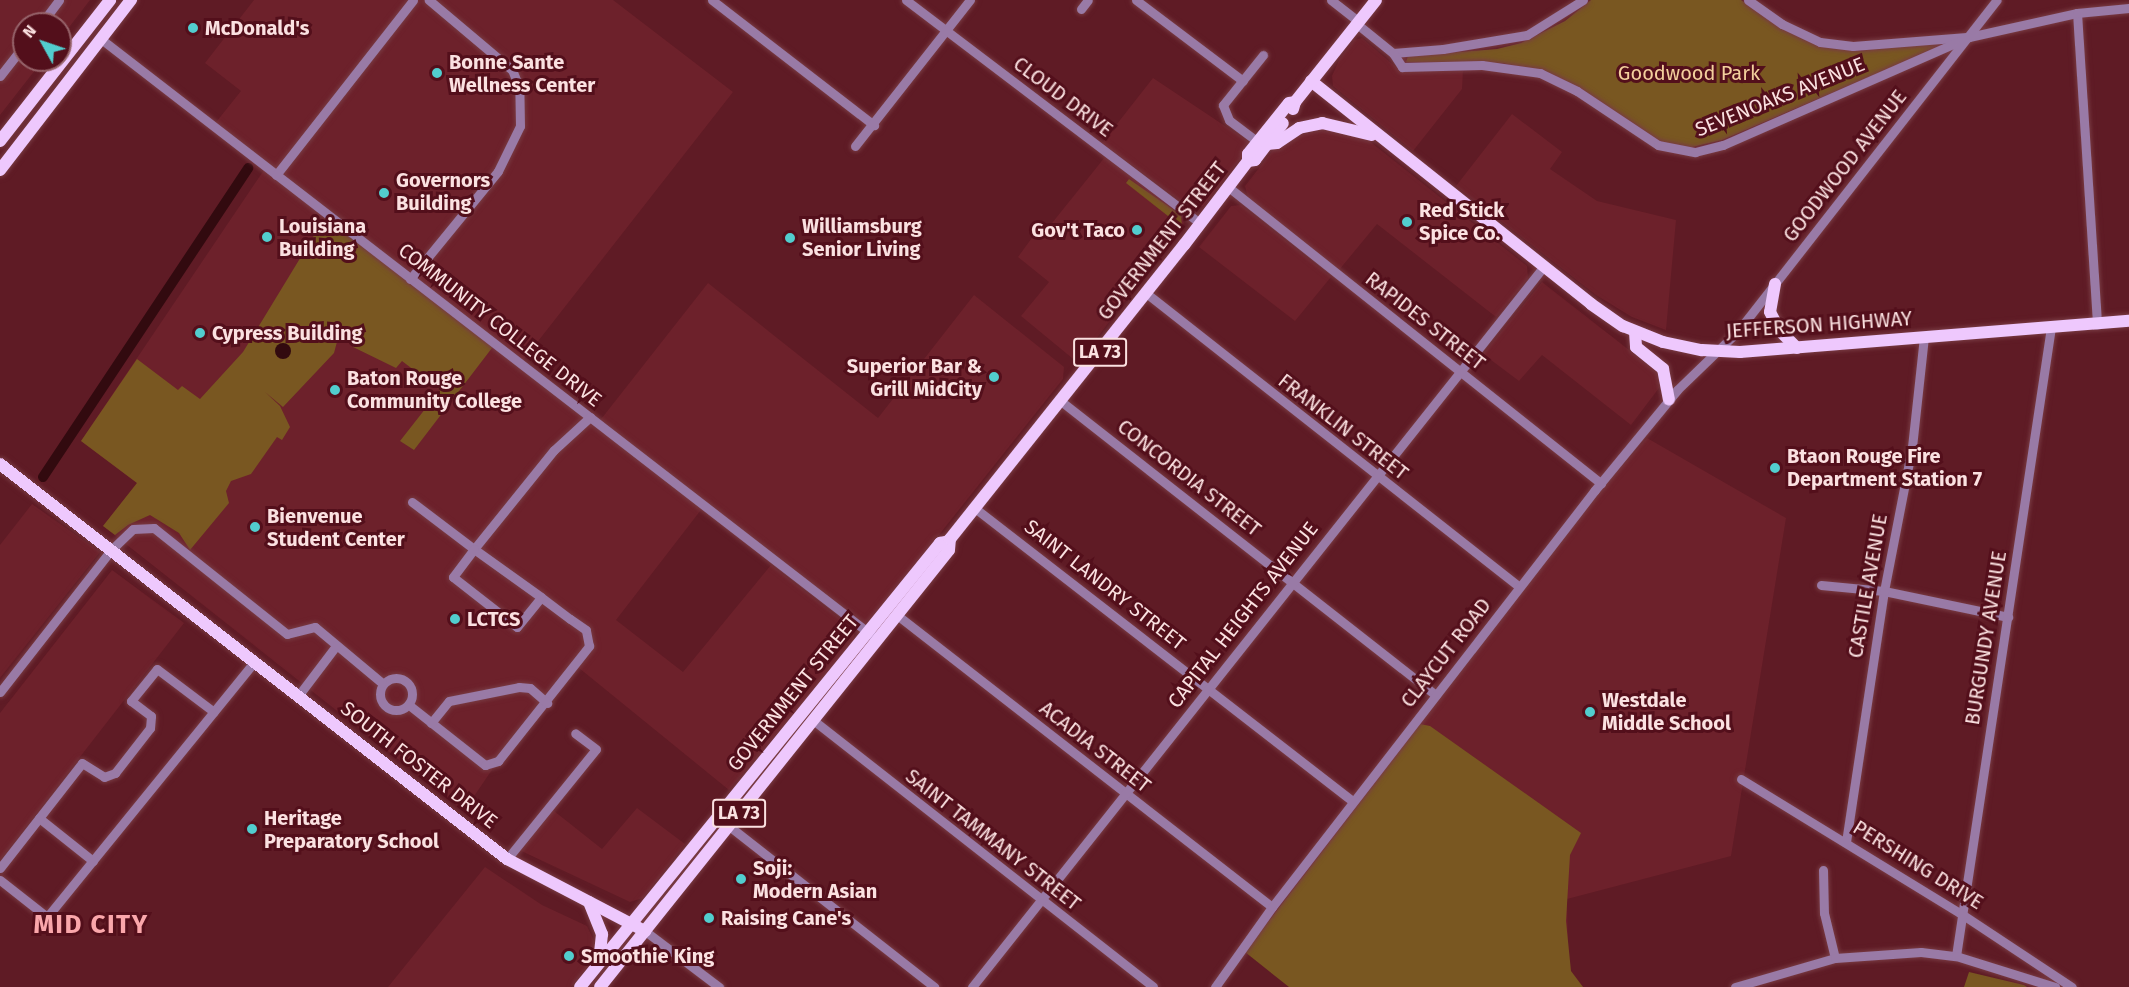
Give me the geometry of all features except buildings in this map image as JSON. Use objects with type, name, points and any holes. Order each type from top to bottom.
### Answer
[{"type":"main road","points":[[0,141],[110,0]]},
{"type":"main road","points":[[0,170],[131,0]]},
{"type":"main road","name":"GOVERNMENT STREET","points":[[580,987],[872,636],[897,615],[949,550],[949,542],[1146,294],[1248,160],[1248,154],[1262,143],[1376,0]]},
{"type":"main road","name":"JEFFERSON HIGHWAY","points":[[1311,81],[1602,312],[1635,332],[1676,346],[1718,351],[1797,348],[2129,321]]},
{"type":"main road","points":[[1262,143],[1277,143],[1299,128],[1322,123],[1348,127],[1368,136],[1376,134]]},
{"type":"main road","points":[[1775,284],[1770,312],[1780,331],[1797,348]]},
{"type":"main road","points":[[1635,332],[1636,347],[1663,369],[1669,399]]},
{"type":"main road","name":"SOUTH FOSTER DRIVE","points":[[0,464],[507,859],[633,922],[645,931]]},
{"type":"main road","name":"GOVERNMENT STREET","points":[[600,987],[813,720],[914,576],[940,543],[949,542]]},
{"type":"main road","points":[[897,615],[896,605],[913,583],[914,576]]},
{"type":"main road","points":[[589,902],[602,934],[599,964]]},
{"type":"street","points":[[276,175],[413,0]]},
{"type":"street","points":[[411,279],[498,171],[520,126],[519,87],[512,70],[429,0]]},
{"type":"street","points":[[712,0],[874,125]]},
{"type":"street","name":"CLOUD DRIVE","points":[[906,0],[1199,222]]},
{"type":"street","points":[[855,147],[970,0]]},
{"type":"street","points":[[1081,9],[1088,0]]},
{"type":"street","points":[[1136,0],[1243,81]]},
{"type":"street","name":"SEVENOAKS AVENUE","points":[[1331,0],[1392,53],[1402,67],[1482,65],[1540,73],[1577,91],[1658,145],[1695,152],[1723,145],[1969,37],[2077,13],[2129,8]]},
{"type":"street","points":[[1392,53],[1508,41],[1546,26],[1583,0]]},
{"type":"street","points":[[1748,0],[1782,24],[1820,42],[1853,46],[1969,37]]},
{"type":"street","name":"GOODWOOD AVENUE","points":[[1718,351],[1775,284],[1997,0]]},
{"type":"street","points":[[2077,13],[2097,324]]},
{"type":"street","name":"COMMUNITY COLLEGE DRIVE","points":[[101,39],[872,636]]},
{"type":"street","points":[[1262,143],[1229,120],[1223,105],[1263,56]]},
{"type":"street","points":[[0,76],[12,60]]},
{"type":"street","name":"RAPIDES STREET","points":[[1227,186],[1601,483]]},
{"type":"street","name":"CAPITAL HEIGHTS AVENUE","points":[[972,987],[1544,266]]},
{"type":"street","name":"FRANKLIN STREET","points":[[1146,294],[1520,587]]},
{"type":"street","name":"BURGUNDY AVENUE","points":[[1956,956],[1960,913],[2008,617],[2051,327]]},
{"type":"street","name":"CASTILE AVENUE","points":[[1846,842],[1884,591],[1912,447],[1924,337]]},
{"type":"street","name":"CLAYCUT ROAD","points":[[1215,987],[1272,907],[1353,801],[1601,483],[1669,399],[1718,351]]},
{"type":"street","name":"CONCORDIA STREET","points":[[1062,402],[1436,695]]},
{"type":"street","points":[[541,597],[517,627],[453,577],[554,450],[590,417]]},
{"type":"street","points":[[409,705],[485,765],[498,761],[547,703],[590,646],[586,630],[412,502]]},
{"type":"street","name":"SAINT LANDRY STREET","points":[[976,509],[1353,801]]},
{"type":"street","points":[[0,693],[111,550],[133,529],[154,528],[287,634],[315,627],[382,683]]},
{"type":"street","points":[[1821,585],[1884,591],[2008,617]]},
{"type":"street","name":"ACADIA STREET","points":[[897,615],[1272,907]]},
{"type":"street","points":[[298,696],[336,646]]},
{"type":"street","points":[[0,880],[48,917],[254,662]]},
{"type":"street","points":[[0,868],[82,764],[104,777],[115,773],[150,728],[151,716],[131,701],[157,669],[214,712]]},
{"type":"street","points":[[401,678],[409,683],[413,695],[409,705],[400,711],[389,710],[382,703],[382,683],[401,678]]},
{"type":"street","points":[[431,723],[449,701],[519,687],[530,688],[547,703]]},
{"type":"street","name":"SAINT TAMMANY STREET","points":[[813,720],[1153,987]]},
{"type":"street","points":[[507,859],[596,749],[575,732]]},
{"type":"street","name":"PERSHING DRIVE","points":[[1741,779],[1960,913],[2072,987]]},
{"type":"street","points":[[39,818],[93,861]]},
{"type":"street","points":[[729,826],[934,987]]},
{"type":"street","points":[[1823,870],[1824,913],[1835,958]]},
{"type":"street","name":"SOUTH FOSTER DRIVE","points":[[645,931],[719,987]]},
{"type":"street","points":[[1735,987],[1835,958],[1921,952],[1956,956],[2055,987]]},
{"type":"shaded area","points":[[0,0],[90,0],[72,23],[72,12],[12,12],[12,72],[34,72],[0,115]]},
{"type":"shaded area","name":"Baton Rouge Community College","points":[[254,0],[613,0],[733,92],[521,363],[598,423],[708,283],[878,418],[974,295],[1064,367],[1063,379],[873,618],[860,626],[704,506],[616,620],[683,672],[771,565],[853,629],[855,642],[729,790],[579,668],[498,761],[464,811],[103,526],[137,483],[81,441],[266,167],[213,126],[241,91],[205,63]]},
{"type":"shaded area","points":[[1362,38],[1398,69],[1463,71],[1462,89],[1413,151],[1333,86],[1332,76],[1339,60],[1354,40]]},
{"type":"shaded area","points":[[1153,78],[1252,144],[1203,206],[1189,207],[1102,143]]},
{"type":"shaded area","points":[[1512,114],[1562,152],[1550,169],[1597,201],[1676,220],[1666,330],[1632,317],[1596,295],[1456,186]]},
{"type":"shaded area","points":[[1330,128],[1363,136],[1527,266],[1528,278],[1496,317],[1377,224],[1339,270],[1248,198],[1245,186],[1274,149],[1291,137]]},
{"type":"shaded area","points":[[1105,157],[1181,215],[1184,223],[1078,363],[1021,316],[1049,282],[1018,257],[1042,224],[1048,228]]},
{"type":"shaded area","points":[[1241,205],[1331,277],[1295,321],[1199,247],[1231,206]]},
{"type":"shaded area","points":[[1542,282],[1661,375],[1662,384],[1631,425],[1542,355],[1519,381],[1483,354]]},
{"type":"shaded area","points":[[283,343],[291,351],[283,359],[275,351]]},
{"type":"shaded area","name":"Westdale Middle School","points":[[1647,438],[1786,518],[1731,856],[1567,899],[1568,961],[1571,972],[1583,987],[1289,987],[1287,895],[1589,504]]},
{"type":"shaded area","points":[[32,504],[100,552],[0,678],[0,545]]},
{"type":"shaded area","points":[[112,570],[184,623],[0,860],[0,713]]},
{"type":"shaded area","points":[[549,807],[602,849],[637,808],[685,844],[643,898],[630,902],[515,848]]},
{"type":"shaded area","points":[[485,867],[542,905],[587,926],[596,945],[593,960],[571,987],[388,987]]},
{"type":"green space","name":"Goodwood Park","points":[[1591,0],[1741,0],[1784,30],[1815,44],[1860,51],[1934,40],[1944,45],[1722,140],[1688,148],[1662,143],[1549,73],[1502,63],[1406,62],[1408,56],[1497,49],[1521,43],[1565,21]]},
{"type":"green space","points":[[1129,179],[1181,215],[1182,227],[1126,183]]},
{"type":"green space","points":[[327,214],[495,344],[414,450],[400,441],[440,390],[402,361],[396,368],[353,347],[353,342],[338,338],[334,353],[283,407],[265,392],[280,406],[290,427],[282,440],[277,437],[251,474],[231,481],[226,491],[229,503],[190,550],[179,533],[150,515],[128,525],[115,535],[103,526],[137,483],[81,441],[137,359],[178,390],[182,386],[200,399],[243,352]]},
{"type":"green space","points":[[1420,724],[1430,726],[1581,833],[1570,855],[1566,921],[1571,971],[1583,987],[1289,987],[1245,952]]},
{"type":"green space","points":[[1969,972],[2024,985],[2027,987],[1964,987]]},
{"type":"waterway","points":[[43,477],[248,168]]},
{"type":"place","name":"McDonald's","points":[[193,28]]},
{"type":"place","name":"Bonne Sante Wellness Center","points":[[437,73]]},
{"type":"place","name":"Governors Building","points":[[384,193]]},
{"type":"place","name":"Red Stick Spice Co.","points":[[1407,222]]},
{"type":"place","name":"Gov't Taco","points":[[1137,230]]},
{"type":"place","name":"Louisiana Building","points":[[267,237]]},
{"type":"place","name":"Williamsburg Senior Living","points":[[790,238]]},
{"type":"place","name":"Cypress Building","points":[[200,333]]},
{"type":"place","name":"Superior Bar & Grill MidCity","points":[[994,377]]},
{"type":"place","name":"Baton Rouge Community College","points":[[335,390]]},
{"type":"place","name":"Btaon Rouge Fire Department Station 7","points":[[1775,468]]},
{"type":"place","name":"Bienvenue Student Center","points":[[255,527]]},
{"type":"place","name":"LCTCS","points":[[455,619]]},
{"type":"place","name":"Westdale Middle School","points":[[1590,712]]},
{"type":"place","name":"Heritage Preparatory School","points":[[252,829]]},
{"type":"place","name":"Soji: Modern Asian","points":[[741,879]]},
{"type":"place","name":"Raising Cane's","points":[[709,918]]},
{"type":"place","name":"Smoothie King","points":[[569,956]]},
{"type":"district","name":"MID CITY","points":[[91,925]]}]
